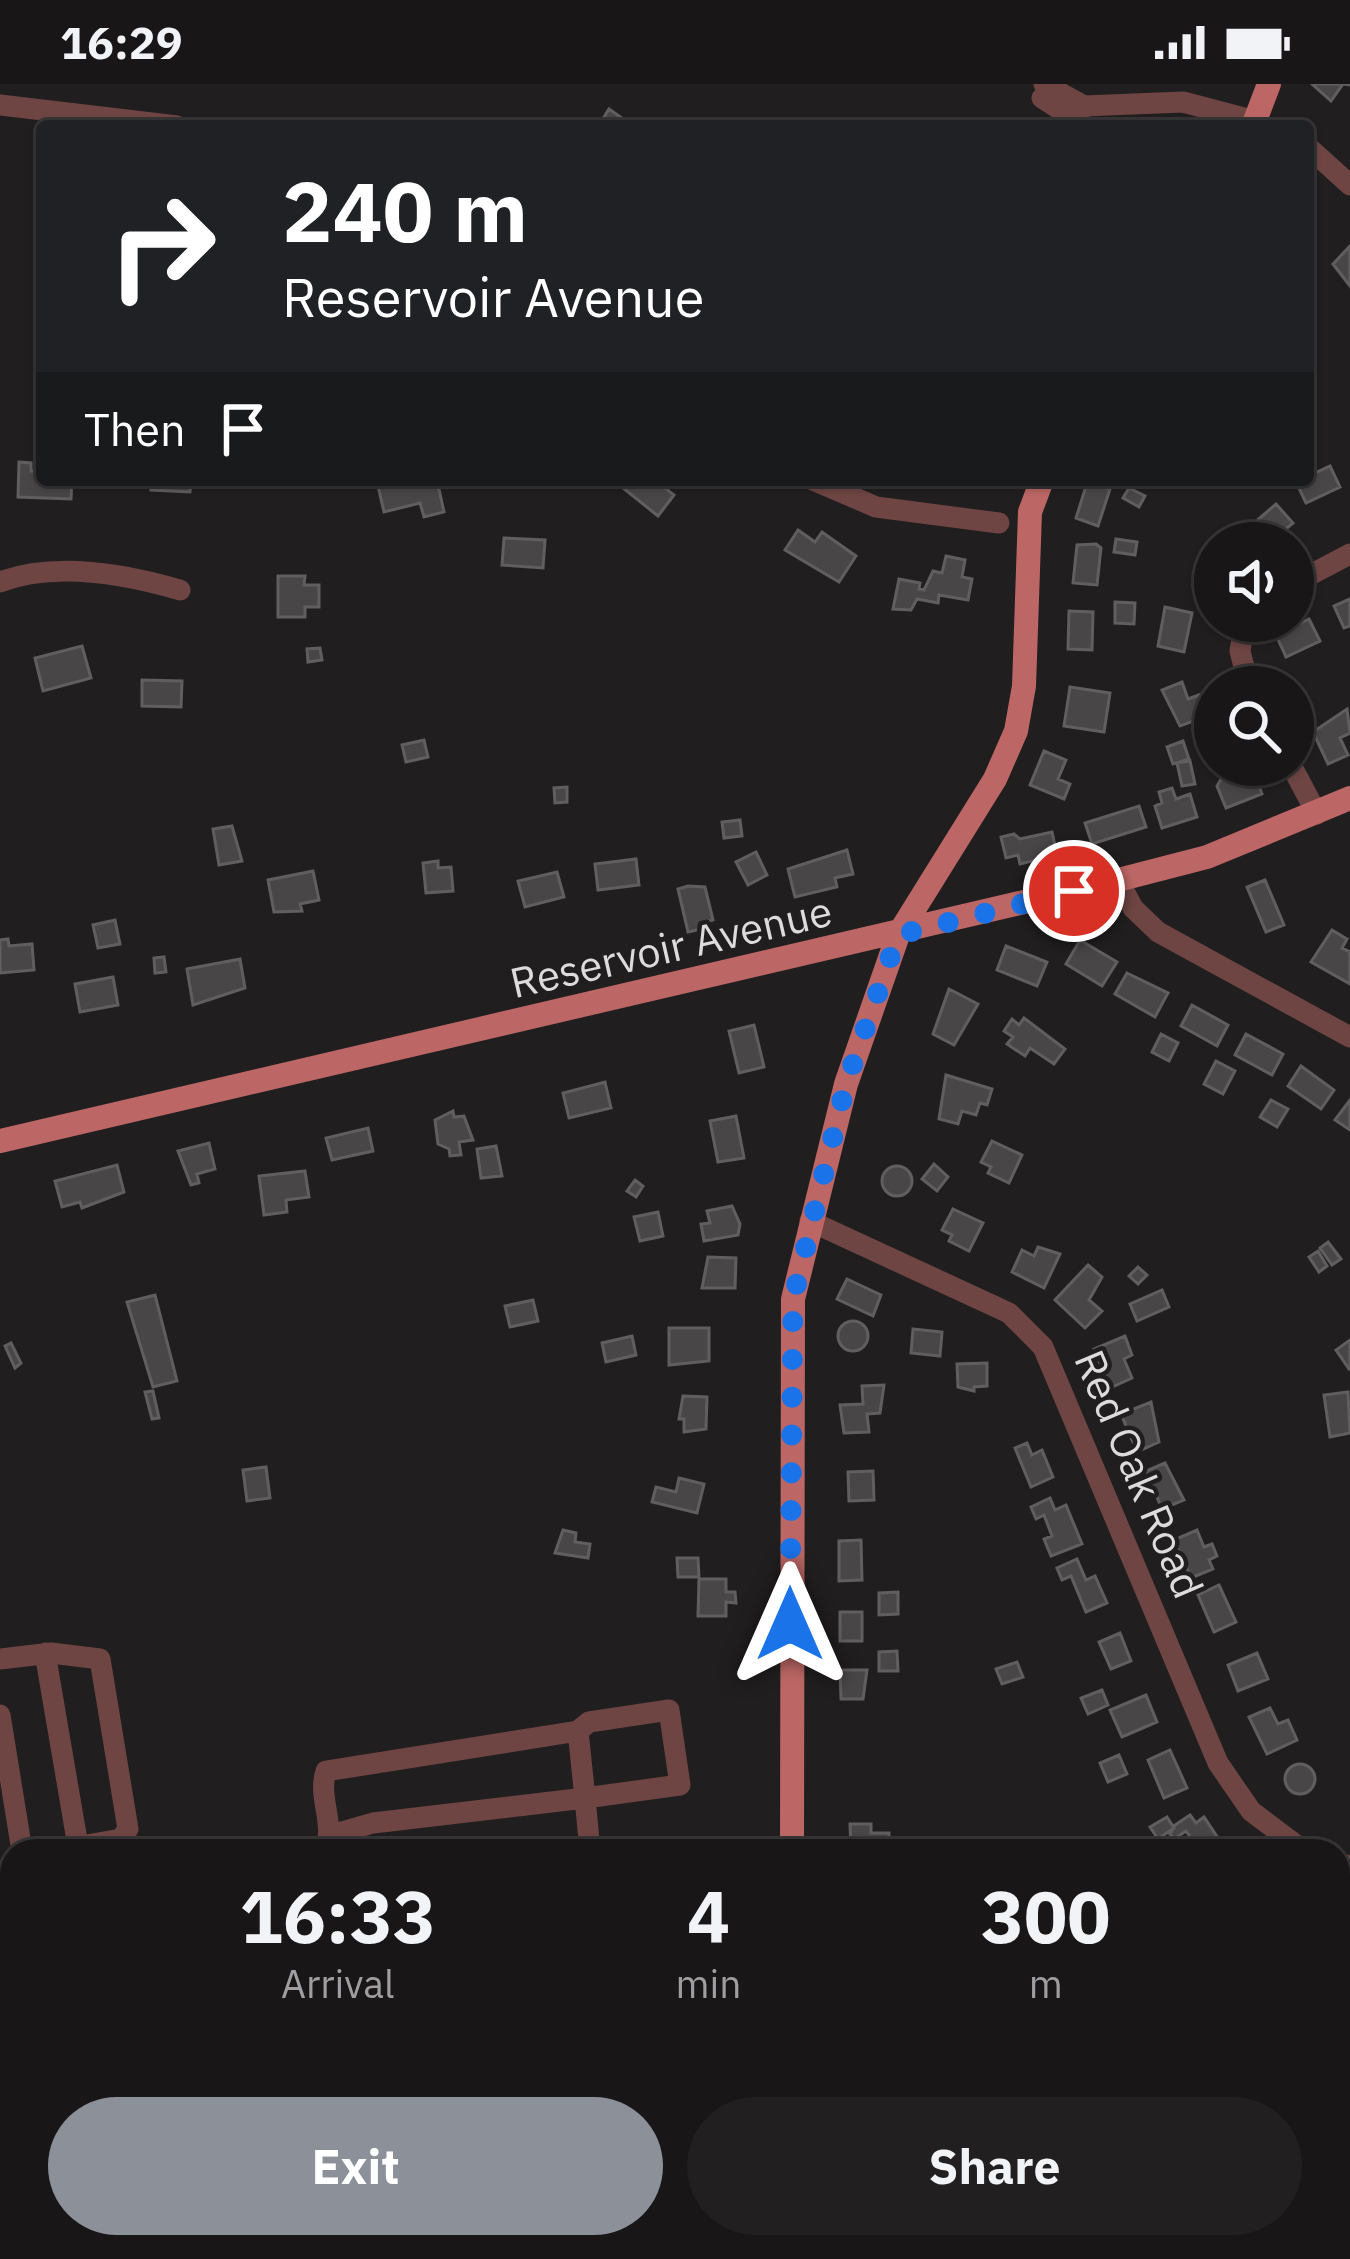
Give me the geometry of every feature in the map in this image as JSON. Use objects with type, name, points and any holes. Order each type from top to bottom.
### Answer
[{"type":"main road","points":[[1260,120],[1269,84]]},
{"type":"main road","points":[[792,1839],[789,1392],[793,1299],[846,1084],[898,935],[995,779],[1016,731],[1024,686],[1030,512],[1040,486]]},
{"type":"main road","name":"Reservoir Avenue","points":[[0,1141],[1118,880],[1207,857],[1350,798]]},
{"type":"street","points":[[1030,84],[1048,104],[1075,120]]},
{"type":"street","points":[[1044,84],[1084,106],[1183,102],[1252,120]]},
{"type":"street","points":[[0,105],[126,120]]},
{"type":"street","points":[[1314,152],[1350,185]]},
{"type":"street","points":[[827,486],[875,507],[999,523]]},
{"type":"street","points":[[1314,573],[1350,554]]},
{"type":"street","points":[[0,582],[20,574],[84,572],[180,590]]},
{"type":"street","points":[[1302,786],[1317,814]]},
{"type":"street","points":[[1118,880],[1133,908],[1158,932],[1350,1037]]},
{"type":"street","name":"Red Oak Road","points":[[810,1221],[1009,1313],[1043,1347],[1219,1763],[1251,1811],[1283,1839]]},
{"type":"street","points":[[45,1653],[77,1839]]},
{"type":"street","points":[[0,1659],[45,1653],[100,1659],[128,1829],[121,1839]]},
{"type":"street","points":[[328,1839],[322,1784],[326,1771],[578,1731],[589,1722],[669,1710],[680,1785],[373,1823],[337,1839]]},
{"type":"street","points":[[0,1715],[20,1839]]},
{"type":"street","points":[[578,1731],[589,1839]]},
{"type":"building","points":[[1312,84],[1343,84],[1331,101]]},
{"type":"building","points":[[609,109],[625,120],[602,120]]},
{"type":"building","points":[[1350,246],[1350,286],[1333,264]]},
{"type":"building","points":[[19,462],[31,463],[36,486],[72,486],[71,499],[18,497]]},
{"type":"building","points":[[1330,466],[1340,487],[1306,503],[1298,486],[1314,486],[1314,474]]},
{"type":"building","points":[[151,486],[190,486],[190,492],[151,490]]},
{"type":"building","points":[[378,486],[438,486],[444,512],[424,517],[420,503],[384,512]]},
{"type":"building","points":[[663,486],[674,495],[658,516],[623,488]]},
{"type":"building","points":[[1086,486],[1110,489],[1098,526],[1076,518]]},
{"type":"building","points":[[1129,488],[1145,496],[1139,507],[1123,498]]},
{"type":"building","points":[[1276,504],[1292,522],[1255,522]]},
{"type":"building","points":[[798,530],[815,542],[822,532],[856,556],[839,582],[785,550]]},
{"type":"building","points":[[504,538],[545,540],[543,568],[502,565]]},
{"type":"building","points":[[1116,539],[1137,542],[1135,555],[1114,552]]},
{"type":"building","points":[[1077,545],[1101,548],[1097,585],[1073,583]]},
{"type":"building","points":[[946,556],[965,560],[962,577],[972,579],[968,600],[939,595],[938,603],[917,599],[911,610],[893,609],[899,579],[920,583],[919,589],[924,590],[933,571],[942,573]]},
{"type":"building","points":[[278,576],[305,576],[304,585],[319,585],[319,607],[305,607],[305,617],[278,617]]},
{"type":"building","points":[[1350,599],[1350,626],[1344,628],[1334,606]]},
{"type":"building","points":[[1115,602],[1135,603],[1134,624],[1115,623]]},
{"type":"building","points":[[1165,607],[1192,613],[1184,652],[1158,646]]},
{"type":"building","points":[[1069,611],[1093,612],[1092,650],[1068,649]]},
{"type":"building","points":[[1314,629],[1320,641],[1286,657],[1279,642],[1314,642]]},
{"type":"building","points":[[82,646],[91,678],[43,691],[35,658]]},
{"type":"building","points":[[320,648],[322,660],[308,662],[307,649]]},
{"type":"building","points":[[142,680],[182,681],[181,707],[142,706]]},
{"type":"building","points":[[1182,682],[1188,699],[1194,697],[1194,721],[1180,726],[1162,690]]},
{"type":"building","points":[[1070,687],[1110,693],[1104,732],[1064,726]]},
{"type":"building","points":[[1347,709],[1350,733],[1340,738],[1348,755],[1328,764],[1314,731]]},
{"type":"building","points":[[424,740],[428,757],[406,762],[402,745]]},
{"type":"building","points":[[1183,741],[1189,759],[1173,764],[1167,747]]},
{"type":"building","points":[[1044,751],[1066,760],[1058,779],[1070,784],[1064,799],[1030,785]]},
{"type":"building","points":[[1190,761],[1194,784],[1182,786],[1177,763]]},
{"type":"building","points":[[1217,786],[1259,786],[1262,794],[1226,808]]},
{"type":"building","points":[[567,787],[567,802],[555,803],[554,788]]},
{"type":"building","points":[[1172,788],[1176,799],[1190,794],[1197,817],[1162,828],[1155,806],[1162,803],[1159,792]]},
{"type":"building","points":[[1139,806],[1146,827],[1092,844],[1085,823]]},
{"type":"building","points":[[740,820],[742,836],[724,838],[722,822]]},
{"type":"building","points":[[232,826],[242,861],[219,865],[213,829]]},
{"type":"building","points":[[1052,832],[1057,855],[1020,864],[1018,855],[1006,858],[1001,837],[1014,834],[1020,839]]},
{"type":"building","points":[[847,850],[853,874],[835,878],[837,887],[795,897],[788,869]]},
{"type":"building","points":[[756,852],[767,875],[748,885],[736,862]]},
{"type":"building","points":[[636,859],[639,885],[598,890],[595,864]]},
{"type":"building","points":[[438,861],[438,868],[451,867],[453,891],[426,893],[423,863]]},
{"type":"building","points":[[313,871],[319,900],[300,904],[302,911],[274,912],[268,880]]},
{"type":"building","points":[[557,872],[564,897],[525,907],[518,881]]},
{"type":"building","points":[[1265,880],[1284,925],[1266,932],[1247,887]]},
{"type":"building","points":[[705,887],[713,920],[705,922],[706,928],[688,932],[678,889]]},
{"type":"building","points":[[115,920],[120,944],[98,948],[93,925]]},
{"type":"building","points":[[1332,930],[1347,939],[1342,948],[1350,952],[1350,984],[1311,962]]},
{"type":"building","points":[[8,939],[9,946],[32,944],[34,970],[0,973],[0,940]]},
{"type":"building","points":[[1080,940],[1117,962],[1102,986],[1066,964]]},
{"type":"building","points":[[1006,946],[1047,962],[1037,986],[997,970]]},
{"type":"building","points":[[164,957],[166,972],[155,973],[154,958]]},
{"type":"building","points":[[240,959],[245,988],[193,1005],[187,969]]},
{"type":"building","points":[[1127,973],[1168,993],[1155,1017],[1115,994]]},
{"type":"building","points":[[113,977],[118,1005],[80,1012],[75,984]]},
{"type":"building","points":[[949,989],[978,1004],[954,1045],[933,1034]]},
{"type":"building","points":[[1192,1005],[1228,1025],[1217,1046],[1181,1026]]},
{"type":"building","points":[[1024,1018],[1065,1049],[1054,1064],[1030,1048],[1025,1056],[1007,1044],[1013,1037],[1004,1031],[1012,1019],[1019,1025]]},
{"type":"building","points":[[754,1025],[764,1067],[739,1073],[729,1031]]},
{"type":"building","points":[[1161,1034],[1178,1043],[1169,1061],[1152,1052]]},
{"type":"building","points":[[1246,1034],[1283,1054],[1272,1075],[1235,1055]]},
{"type":"building","points":[[1216,1061],[1235,1071],[1223,1094],[1204,1084]]},
{"type":"building","points":[[1301,1066],[1334,1090],[1321,1109],[1288,1086]]},
{"type":"building","points":[[946,1075],[992,1089],[987,1105],[980,1103],[976,1115],[962,1111],[958,1124],[939,1119]]},
{"type":"building","points":[[605,1082],[611,1108],[569,1118],[563,1093]]},
{"type":"building","points":[[1271,1100],[1288,1109],[1277,1127],[1260,1117]]},
{"type":"building","points":[[1350,1100],[1350,1130],[1335,1120]]},
{"type":"building","points":[[453,1111],[454,1117],[464,1116],[473,1140],[459,1142],[461,1155],[450,1156],[449,1149],[438,1144],[435,1120]]},
{"type":"building","points":[[736,1116],[744,1158],[718,1162],[710,1121]]},
{"type":"building","points":[[368,1128],[373,1151],[332,1160],[326,1138]]},
{"type":"building","points":[[992,1141],[1022,1155],[1009,1183],[988,1173],[991,1167],[981,1162]]},
{"type":"building","points":[[209,1143],[215,1169],[197,1174],[199,1183],[191,1185],[178,1151]]},
{"type":"building","points":[[496,1146],[502,1176],[481,1178],[477,1149]]},
{"type":"building","points":[[934,1164],[948,1177],[937,1191],[922,1179]]},
{"type":"building","points":[[117,1165],[124,1192],[82,1208],[80,1202],[62,1207],[55,1181]]},
{"type":"building","points":[[897,1166],[908,1170],[912,1181],[908,1192],[897,1196],[886,1192],[882,1181],[886,1170]]},
{"type":"building","points":[[305,1171],[309,1197],[286,1200],[287,1212],[264,1215],[259,1176]]},
{"type":"building","points":[[635,1180],[643,1186],[636,1197],[627,1191]]},
{"type":"building","points":[[732,1206],[740,1224],[738,1235],[704,1241],[701,1224],[710,1223],[707,1211]]},
{"type":"building","points":[[953,1209],[983,1223],[969,1251],[949,1241],[952,1235],[942,1230]]},
{"type":"building","points":[[658,1212],[663,1236],[640,1241],[634,1217]]},
{"type":"building","points":[[1328,1242],[1341,1259],[1332,1265],[1320,1248]]},
{"type":"building","points":[[1038,1247],[1060,1254],[1044,1288],[1012,1272],[1022,1250],[1034,1256]]},
{"type":"building","points":[[1318,1251],[1327,1266],[1319,1272],[1309,1257]]},
{"type":"building","points":[[708,1257],[736,1258],[735,1288],[702,1288]]},
{"type":"building","points":[[1088,1265],[1102,1277],[1089,1300],[1102,1311],[1085,1328],[1055,1300]]},
{"type":"building","points":[[1138,1267],[1147,1275],[1138,1284],[1129,1276]]},
{"type":"building","points":[[847,1279],[881,1295],[873,1316],[837,1299]]},
{"type":"building","points":[[1162,1290],[1169,1307],[1137,1321],[1130,1304]]},
{"type":"building","points":[[155,1295],[177,1381],[153,1387],[127,1302]]},
{"type":"building","points":[[533,1300],[538,1321],[510,1327],[505,1306]]},
{"type":"building","points":[[853,1321],[864,1325],[868,1336],[864,1347],[853,1351],[842,1347],[838,1336],[842,1325]]},
{"type":"building","points":[[669,1328],[709,1328],[709,1361],[669,1365]]},
{"type":"building","points":[[913,1329],[942,1332],[940,1356],[911,1353]]},
{"type":"building","points":[[632,1336],[636,1355],[606,1362],[602,1343]]},
{"type":"building","points":[[1125,1336],[1132,1355],[1124,1359],[1132,1378],[1110,1388],[1094,1349]]},
{"type":"building","points":[[1350,1340],[1350,1368],[1349,1369],[1336,1350]]},
{"type":"building","points":[[11,1343],[21,1363],[15,1368],[5,1346]]},
{"type":"building","points":[[987,1363],[987,1386],[974,1387],[974,1391],[958,1387],[957,1364]]},
{"type":"building","points":[[884,1385],[880,1413],[867,1414],[869,1432],[844,1433],[840,1405],[863,1404],[862,1386]]},
{"type":"building","points":[[153,1391],[159,1418],[152,1419],[145,1392]]},
{"type":"building","points":[[1348,1392],[1350,1433],[1330,1437],[1324,1395]]},
{"type":"building","points":[[683,1396],[707,1397],[706,1429],[684,1432],[684,1419],[679,1419]]},
{"type":"building","points":[[1151,1402],[1159,1442],[1137,1452],[1121,1414]]},
{"type":"building","points":[[1027,1443],[1032,1455],[1042,1450],[1053,1477],[1031,1487],[1015,1448]]},
{"type":"building","points":[[1165,1463],[1184,1500],[1162,1509],[1146,1471]]},
{"type":"building","points":[[266,1467],[270,1498],[247,1501],[243,1470]]},
{"type":"building","points":[[873,1471],[874,1500],[849,1501],[848,1472]]},
{"type":"building","points":[[679,1478],[704,1484],[697,1513],[652,1502],[656,1487],[676,1492]]},
{"type":"building","points":[[1050,1498],[1055,1510],[1066,1505],[1082,1544],[1051,1556],[1044,1539],[1052,1536],[1044,1515],[1036,1519],[1031,1507]]},
{"type":"building","points":[[563,1530],[576,1533],[575,1542],[590,1544],[588,1558],[555,1553]]},
{"type":"building","points":[[1197,1530],[1204,1547],[1212,1544],[1217,1556],[1209,1560],[1213,1569],[1191,1578],[1174,1540]]},
{"type":"building","points":[[861,1540],[862,1580],[839,1581],[839,1541]]},
{"type":"building","points":[[677,1558],[698,1558],[699,1577],[678,1577]]},
{"type":"building","points":[[1077,1559],[1086,1580],[1095,1576],[1107,1603],[1086,1612],[1071,1576],[1062,1580],[1057,1568]]},
{"type":"building","points":[[699,1579],[726,1579],[726,1592],[735,1592],[736,1603],[726,1602],[726,1616],[698,1616]]},
{"type":"building","points":[[1219,1585],[1236,1622],[1214,1632],[1198,1595]]},
{"type":"building","points":[[898,1592],[898,1614],[879,1615],[879,1593]]},
{"type":"building","points":[[840,1612],[862,1612],[862,1641],[840,1641]]},
{"type":"building","points":[[1120,1633],[1131,1661],[1111,1669],[1099,1642]]},
{"type":"building","points":[[897,1651],[898,1671],[879,1671],[879,1652]]},
{"type":"building","points":[[1257,1653],[1268,1679],[1238,1691],[1228,1665]]},
{"type":"building","points":[[1017,1662],[1023,1677],[1002,1684],[996,1669]]},
{"type":"building","points":[[840,1670],[867,1670],[863,1699],[841,1699]]},
{"type":"building","points":[[1102,1690],[1108,1705],[1088,1714],[1081,1698]]},
{"type":"building","points":[[1146,1695],[1157,1722],[1122,1737],[1110,1710]]},
{"type":"building","points":[[1270,1708],[1278,1724],[1288,1720],[1297,1740],[1267,1754],[1249,1717]]},
{"type":"building","points":[[1170,1750],[1187,1788],[1164,1798],[1148,1760]]},
{"type":"building","points":[[1119,1755],[1127,1774],[1108,1782],[1100,1763]]},
{"type":"building","points":[[1300,1764],[1315,1779],[1300,1794],[1285,1779]]},
{"type":"building","points":[[1190,1815],[1196,1823],[1204,1817],[1219,1839],[1192,1839],[1186,1831],[1174,1839],[1170,1834]]},
{"type":"building","points":[[1167,1817],[1174,1828],[1158,1839],[1150,1827]]},
{"type":"building","points":[[850,1824],[871,1824],[871,1833],[889,1833],[889,1839],[851,1839]]},
{"type":"route","points":[[790,1624],[793,1299],[846,1084],[898,935],[1074,891]]}]
